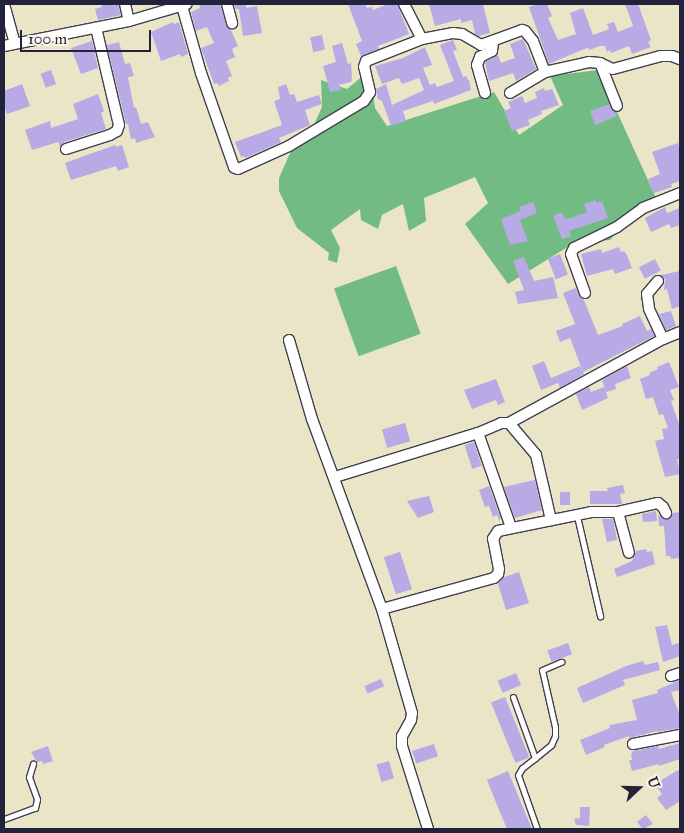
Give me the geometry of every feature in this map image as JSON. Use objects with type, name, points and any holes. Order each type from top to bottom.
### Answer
[{"type":"street","points":[[4,4],[15,44]]},
{"type":"street","points":[[125,4],[129,21]]},
{"type":"street","points":[[227,4],[232,23]]},
{"type":"street","points":[[404,4],[422,40]]},
{"type":"street","points":[[4,46],[129,21],[185,5],[201,73],[234,167],[238,169],[289,146],[364,101],[370,92],[364,67],[366,61],[422,40],[453,33],[462,34],[481,45],[522,30],[533,41],[545,72]]},
{"type":"street","points":[[66,149],[110,136],[117,131],[119,125],[96,28]]},
{"type":"street","points":[[485,93],[477,65],[480,57],[492,51],[493,41]]},
{"type":"street","points":[[510,93],[545,72],[585,62],[600,63],[613,69],[661,56],[672,56],[680,59]]},
{"type":"street","points":[[600,63],[617,106]]},
{"type":"street","points":[[585,294],[571,254],[574,248],[617,227],[643,208],[680,193]]},
{"type":"street","points":[[658,282],[648,290],[647,300],[663,339]]},
{"type":"street","points":[[335,477],[509,422],[663,339],[680,332]]},
{"type":"street","points":[[289,340],[312,419],[335,477],[382,609],[412,713],[411,720],[402,736],[402,746],[428,829]]},
{"type":"street","points":[[509,422],[536,455],[551,520]]},
{"type":"street","points":[[478,433],[511,527]]},
{"type":"street","points":[[382,609],[494,578],[498,574],[499,569],[492,539],[498,531],[591,512],[618,512],[658,503],[666,513]]},
{"type":"street","points":[[618,512],[629,553]]},
{"type":"street","points":[[633,744],[680,735]]},
{"type":"lane","points":[[577,516],[600,616]]},
{"type":"lane","points":[[537,829],[518,775],[522,768],[551,745],[555,727],[542,670],[561,662]]},
{"type":"lane","points":[[513,697],[535,758]]},
{"type":"lane","points":[[4,820],[35,808],[37,798],[29,777],[33,764]]},
{"type":"green space","points":[[370,70],[375,108],[387,126],[494,92],[519,135],[563,105],[550,76],[598,70],[657,200],[634,212],[610,240],[574,243],[508,284],[465,224],[488,203],[475,177],[424,198],[426,221],[409,231],[403,204],[382,215],[378,229],[361,220],[360,209],[331,230],[340,248],[337,263],[328,260],[329,253],[297,228],[279,191],[279,178],[294,144],[312,129],[322,107],[321,80],[347,89]]},
{"type":"green space","points":[[396,266],[421,334],[359,356],[334,289]]},
{"type":"building","points":[[101,4],[118,4],[121,15],[98,20],[95,9],[102,7]]},
{"type":"building","points":[[199,4],[220,4],[226,25],[231,30],[238,46],[232,49],[235,57],[226,61],[232,76],[228,78],[229,81],[219,86],[217,83],[214,84],[201,48],[214,43],[207,27],[196,31],[191,12],[200,8]]},
{"type":"building","points":[[234,4],[246,4],[246,8],[257,6],[262,33],[243,36],[239,9],[236,9]]},
{"type":"building","points":[[348,4],[365,4],[367,8],[372,7],[373,10],[388,4],[397,4],[409,34],[378,46],[379,49],[361,56],[356,44],[362,41]]},
{"type":"building","points":[[429,4],[483,4],[490,33],[478,36],[475,34],[472,20],[461,23],[461,19],[435,26]]},
{"type":"building","points":[[547,4],[552,16],[548,18],[558,40],[576,34],[570,13],[583,8],[593,35],[609,29],[607,24],[614,22],[618,32],[633,26],[625,4],[638,4],[651,40],[648,42],[651,47],[632,54],[629,46],[611,53],[610,50],[607,52],[605,46],[600,46],[589,50],[589,48],[584,49],[549,64],[529,7]]},
{"type":"building","points":[[173,22],[174,24],[179,22],[188,54],[181,57],[180,54],[161,61],[151,32]]},
{"type":"building","points":[[322,35],[325,50],[313,52],[310,37]]},
{"type":"building","points":[[523,39],[536,69],[516,81],[513,73],[489,81],[485,62],[498,55],[501,63],[515,58],[510,44]]},
{"type":"building","points":[[453,40],[457,50],[453,51],[463,77],[466,76],[469,80],[471,90],[434,104],[433,101],[403,111],[406,121],[391,126],[382,101],[378,99],[376,89],[386,84],[392,105],[424,90],[419,78],[402,84],[399,78],[382,84],[375,66],[403,58],[425,47],[432,65],[423,68],[430,85],[435,83],[437,87],[454,81],[440,45]]},
{"type":"building","points":[[92,41],[98,68],[81,74],[71,48]]},
{"type":"building","points":[[119,42],[125,64],[130,63],[134,76],[128,77],[134,108],[136,107],[141,124],[148,122],[155,137],[136,143],[135,138],[131,139],[128,124],[126,124],[107,45]]},
{"type":"building","points":[[342,43],[348,64],[351,63],[352,79],[351,82],[339,85],[341,90],[330,92],[323,66],[336,62],[332,46]]},
{"type":"building","points":[[51,70],[56,84],[46,88],[41,74]]},
{"type":"building","points":[[22,84],[30,106],[7,114],[4,105],[4,91]]},
{"type":"building","points":[[286,84],[290,95],[294,94],[297,102],[319,95],[322,104],[305,110],[310,125],[279,138],[281,142],[245,158],[244,156],[241,157],[235,142],[282,125],[274,101],[280,99],[278,87]]},
{"type":"building","points":[[544,88],[545,91],[552,89],[559,105],[541,111],[542,114],[528,120],[530,125],[512,131],[504,111],[511,108],[508,102],[522,96],[525,103],[537,98],[535,92]]},
{"type":"building","points":[[98,94],[104,111],[101,113],[106,129],[64,142],[60,146],[58,142],[32,150],[25,130],[50,121],[51,128],[78,119],[73,104]]},
{"type":"building","points":[[609,104],[617,116],[595,125],[590,111]]},
{"type":"building","points":[[678,143],[680,151],[680,181],[671,184],[672,187],[654,193],[648,179],[660,174],[652,152]]},
{"type":"building","points":[[115,145],[116,147],[122,145],[129,167],[118,171],[116,166],[71,180],[65,163]]},
{"type":"building","points":[[596,200],[597,203],[602,201],[608,218],[569,231],[571,236],[562,239],[553,216],[562,212],[565,219],[567,219],[587,212],[584,204]]},
{"type":"building","points":[[533,202],[537,213],[520,220],[528,241],[510,245],[501,219],[521,211],[519,207]]},
{"type":"building","points":[[665,207],[667,213],[680,208],[680,225],[671,228],[669,224],[651,232],[645,218]]},
{"type":"building","points":[[619,247],[621,252],[624,251],[627,255],[632,268],[615,274],[613,269],[587,276],[581,254],[601,249],[602,253]]},
{"type":"building","points":[[560,254],[568,275],[556,279],[548,259]]},
{"type":"building","points":[[524,257],[534,281],[553,277],[558,298],[518,304],[515,292],[524,290],[513,261]]},
{"type":"building","points":[[655,259],[661,271],[645,279],[639,267]]},
{"type":"building","points":[[680,271],[680,306],[672,309],[667,289],[664,290],[665,279],[661,275]]},
{"type":"building","points":[[576,288],[580,298],[584,300],[598,335],[623,326],[622,324],[640,316],[647,331],[651,329],[654,336],[583,372],[570,338],[560,342],[556,331],[575,324],[563,293]]},
{"type":"building","points":[[671,311],[676,326],[666,330],[659,314]]},
{"type":"building","points":[[544,361],[551,378],[580,366],[584,374],[560,388],[558,383],[541,390],[532,366]]},
{"type":"building","points":[[669,362],[679,387],[670,390],[674,400],[671,401],[680,427],[680,459],[677,459],[680,474],[665,477],[655,441],[664,439],[662,429],[668,428],[663,414],[659,415],[653,397],[646,399],[640,379],[650,375],[649,373],[658,369],[657,367]]},
{"type":"building","points":[[627,366],[631,378],[615,384],[616,389],[606,392],[602,380]]},
{"type":"building","points":[[496,379],[505,402],[498,405],[496,400],[472,409],[464,390]]},
{"type":"building","points":[[589,387],[591,392],[604,387],[608,398],[582,410],[576,394]]},
{"type":"building","points":[[405,423],[410,441],[387,448],[382,430]]},
{"type":"building","points":[[474,442],[482,466],[472,469],[464,445]]},
{"type":"building","points":[[535,480],[542,510],[515,518],[504,487]]},
{"type":"building","points":[[623,485],[625,493],[620,494],[622,504],[590,504],[590,491],[608,491],[607,488]]},
{"type":"building","points":[[489,486],[501,519],[499,520],[497,515],[493,517],[489,506],[485,507],[479,490]]},
{"type":"building","points":[[560,492],[570,492],[570,505],[560,505]]},
{"type":"building","points":[[429,496],[434,512],[418,518],[407,501]]},
{"type":"building","points":[[656,511],[657,521],[643,522],[642,514]]},
{"type":"building","points":[[680,512],[680,558],[671,559],[670,556],[666,556],[664,526],[659,526],[658,515],[666,520],[673,513]]},
{"type":"building","points":[[602,519],[613,519],[617,540],[607,542]]},
{"type":"building","points":[[646,549],[647,552],[652,551],[655,564],[617,577],[614,569],[632,561],[636,551]]},
{"type":"building","points":[[400,552],[412,589],[396,594],[384,557]]},
{"type":"building","points":[[519,572],[529,603],[506,610],[498,584],[504,577]]},
{"type":"building","points":[[667,625],[672,645],[679,643],[680,656],[663,662],[655,627]]},
{"type":"building","points":[[568,643],[572,654],[551,662],[547,651]]},
{"type":"building","points":[[643,661],[645,665],[658,662],[660,670],[623,680],[625,685],[583,703],[577,688],[626,666]]},
{"type":"building","points":[[516,673],[521,685],[503,693],[498,681]]},
{"type":"building","points":[[381,679],[384,686],[368,693],[364,686]]},
{"type":"building","points":[[680,680],[680,690],[671,692],[679,713],[680,728],[629,738],[629,736],[604,745],[605,747],[586,755],[580,740],[610,728],[609,725],[637,720],[632,700],[658,693],[657,690]]},
{"type":"building","points":[[505,697],[529,757],[515,763],[491,703]]},
{"type":"building","points":[[680,743],[680,759],[659,766],[659,764],[632,771],[629,760],[632,760],[631,754],[633,751],[658,746],[659,749]]},
{"type":"building","points":[[434,744],[438,756],[416,763],[412,751]]},
{"type":"building","points":[[48,746],[53,761],[43,764],[42,761],[37,762],[31,752]]},
{"type":"building","points":[[389,761],[394,778],[381,782],[377,765]]},
{"type":"building","points":[[678,770],[680,773],[680,801],[666,810],[657,798],[662,794],[655,784]]},
{"type":"building","points":[[508,771],[532,829],[507,829],[499,810],[487,780]]},
{"type":"building","points":[[580,807],[590,807],[589,826],[576,825],[574,819],[580,818]]},
{"type":"building","points":[[646,815],[653,824],[643,829],[637,822]]}]
